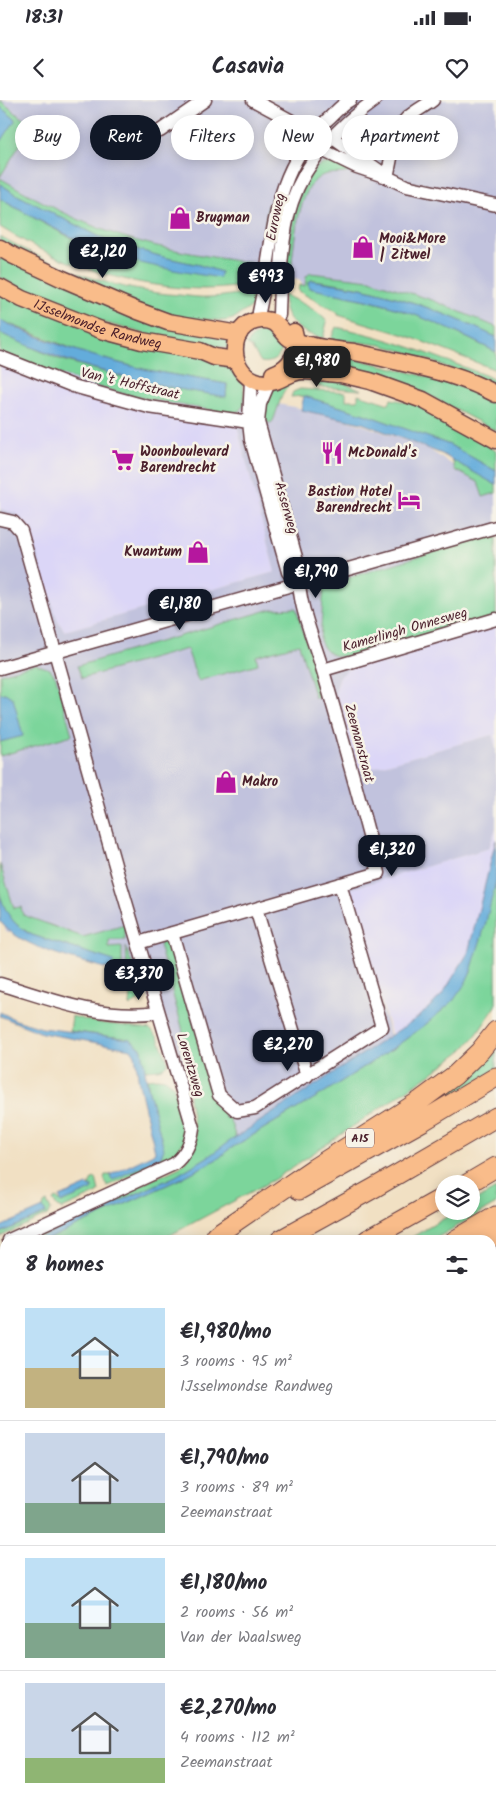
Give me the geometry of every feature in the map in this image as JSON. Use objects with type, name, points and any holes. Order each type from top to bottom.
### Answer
[{"type":"highway","name":"A15","points":[[214,1235],[421,1100],[455,1075],[480,1051],[496,1031]]},
{"type":"highway","name":"A15","points":[[215,1235],[322,1179],[423,1121],[496,1076]]},
{"type":"highway","points":[[289,1235],[496,1117]]},
{"type":"highway","points":[[480,1176],[496,1167]]},
{"type":"highway","points":[[376,1235],[435,1201]]},
{"type":"highway","points":[[464,1235],[496,1216]]},
{"type":"main road","name":"IJsselmondse Randweg","points":[[0,248],[63,279],[138,312],[168,322],[216,331],[238,328]]},
{"type":"main road","name":"IJsselmondse Randweg","points":[[0,287],[30,302],[101,330],[142,341],[200,351],[214,357],[235,356]]},
{"type":"main road","points":[[235,356],[242,356],[250,369],[256,374],[284,379],[292,369],[296,351],[296,338],[289,324],[279,315],[258,316],[246,326],[238,328],[236,341],[235,356],[240,369],[251,379],[263,383],[271,378]]},
{"type":"main road","points":[[258,316],[274,322],[289,338],[296,338],[324,349],[354,352],[452,374],[480,385],[496,394]]},
{"type":"main road","points":[[292,369],[337,374],[370,381],[423,400],[496,440]]},
{"type":"street","points":[[161,130],[205,100]]},
{"type":"street","points":[[253,100],[281,115]]},
{"type":"street","name":"Euroweg","points":[[332,116],[350,100]]},
{"type":"street","name":"Euroweg","points":[[333,138],[357,113],[375,100]]},
{"type":"street","points":[[387,177],[398,131],[402,124],[408,117],[433,100]]},
{"type":"street","points":[[333,138],[387,177]]},
{"type":"street","points":[[332,155],[356,167],[387,177],[406,186],[496,205]]},
{"type":"street","name":"Euroweg","points":[[258,316],[265,289],[274,218],[284,182],[295,160]]},
{"type":"street","name":"Euroweg","points":[[279,315],[286,228],[292,203],[302,179],[313,160]]},
{"type":"street","name":"Van 't Hoffstraat","points":[[0,357],[73,386],[149,407],[253,422]]},
{"type":"street","points":[[253,422],[271,378]]},
{"type":"street","points":[[251,379],[253,422]]},
{"type":"street","name":"Asserweg","points":[[253,422],[251,440],[288,572],[298,583]]},
{"type":"street","points":[[0,519],[13,522],[21,531],[55,652]]},
{"type":"street","points":[[0,668],[496,527]]},
{"type":"street","name":"Zeemanstraat","points":[[138,943],[379,873],[298,583]]},
{"type":"street","name":"Kamerlingh Onnesweg","points":[[323,670],[496,619]]},
{"type":"street","name":"Lorentzweg","points":[[20,1235],[174,1164],[188,1149],[193,1128],[55,652]]},
{"type":"street","points":[[172,933],[220,1095],[237,1111],[255,1108],[382,1027],[340,884]]},
{"type":"street","points":[[256,909],[307,1076]]},
{"type":"street","points":[[0,984],[97,1011],[137,1015],[158,1012]]},
{"type":"shaded area","points":[[0,100],[496,100],[496,364],[308,292],[299,280],[251,273],[213,281],[0,213]]},
{"type":"shaded area","name":"Woonboulevard Barendrecht","points":[[0,326],[72,358],[236,396],[233,410],[275,572],[65,631],[58,622],[15,514],[0,509]]},
{"type":"shaded area","points":[[236,396],[304,409],[363,425],[428,449],[496,493],[496,626],[350,667],[339,678],[335,693],[358,772],[492,735],[496,749],[496,828],[489,848],[346,890],[390,1034],[392,1036],[420,1016],[442,995],[468,953],[496,840],[496,945],[477,993],[222,1175],[142,980],[6,931],[0,912],[0,509],[15,513],[24,521],[30,531],[58,622],[65,631],[275,572],[233,410]]},
{"type":"shaded area","points":[[496,626],[496,749],[492,735],[358,772],[335,693],[339,678],[344,672],[355,665]]},
{"type":"shaded area","points":[[496,828],[496,840],[468,953],[442,995],[420,1016],[392,1036],[346,890],[489,848]]},
{"type":"green space","points":[[0,100],[18,115],[15,115],[15,120],[14,118],[0,107]]},
{"type":"green space","points":[[15,120],[15,153],[0,177],[0,143]]},
{"type":"green space","points":[[332,163],[351,171],[321,176],[312,184],[306,195],[297,225],[290,284],[284,283],[293,223],[301,193],[307,180],[317,167]]},
{"type":"green space","points":[[0,178],[60,211],[117,235],[173,250],[250,263],[254,265],[249,282],[246,286],[204,289],[177,288],[124,279],[98,272],[47,253],[0,227],[0,199],[79,242],[112,255],[140,262],[221,272],[105,240],[19,196],[0,184]]},
{"type":"green space","points":[[268,204],[274,206],[263,280],[257,279]]},
{"type":"green space","points":[[0,236],[64,268],[132,289],[202,297],[259,292],[253,306],[233,319],[224,321],[181,317],[141,306],[0,241]]},
{"type":"green space","points":[[0,256],[231,338],[229,348],[160,338],[84,317],[34,295],[0,277]]},
{"type":"green space","points":[[310,273],[370,280],[432,300],[496,327],[496,337],[441,313],[399,298],[340,284],[313,280],[308,282],[309,288],[396,308],[447,328],[496,352],[496,370],[405,335],[338,315],[338,313],[298,291],[299,285],[305,286],[306,277]]},
{"type":"green space","points":[[0,292],[227,363],[242,381],[244,405],[239,411],[229,413],[130,395],[72,379],[0,352],[0,333],[56,358],[111,374],[167,387],[226,396],[227,384],[146,370],[86,354],[0,320]]},
{"type":"green space","points":[[283,295],[307,306],[324,318],[327,322],[323,338],[307,333],[294,324],[286,312]]},
{"type":"green space","points":[[336,327],[375,336],[431,355],[487,376],[496,381],[496,386],[410,353],[381,345],[331,339]]},
{"type":"green space","points":[[261,332],[271,336],[282,350],[271,361],[261,362],[251,347],[247,345],[251,338]]},
{"type":"green space","points":[[330,353],[435,379],[496,400],[496,431],[424,393],[375,376],[321,363],[326,360]]},
{"type":"green space","points":[[308,377],[289,385],[273,421],[271,423],[263,421],[264,402],[269,392],[284,383]]},
{"type":"green space","points":[[318,377],[343,382],[362,390],[320,387],[317,386]]},
{"type":"green space","points":[[300,389],[346,392],[346,400],[358,400],[358,394],[389,404],[391,399],[416,404],[454,424],[496,451],[496,471],[450,445],[367,415],[304,396],[291,397],[293,392]]},
{"type":"green space","points":[[452,459],[496,485],[496,493],[483,497],[478,482],[455,470]]},
{"type":"green space","points":[[496,533],[496,616],[349,657],[335,656],[325,649],[320,640],[324,585]]},
{"type":"green space","points":[[296,608],[323,696],[315,698],[299,644],[256,656],[258,664],[198,681],[187,649],[82,678],[77,666],[272,609]]},
{"type":"green space","points":[[35,664],[50,669],[56,677],[72,735],[0,756],[0,742],[22,736],[5,693],[0,694],[0,674]]},
{"type":"green space","points":[[0,864],[14,908],[21,907],[23,915],[83,937],[125,925],[125,940],[109,940],[109,948],[122,947],[122,973],[111,970],[113,961],[32,935],[14,923],[6,913],[0,895]]},
{"type":"green space","points":[[496,881],[496,1006],[477,1034],[463,1050],[275,1179],[170,1235],[57,1235],[180,1179],[219,1158],[228,1150],[325,1092],[395,1047],[425,1025],[453,1001],[471,971]]},
{"type":"green space","points":[[162,942],[168,943],[171,947],[218,1103],[227,1111],[223,1112],[225,1118],[229,1117],[236,1138],[176,1176],[45,1235],[31,1235],[180,1167],[188,1159],[196,1141],[189,1098],[190,1073],[182,1027],[159,945]]},
{"type":"green space","points":[[126,947],[131,961],[136,967],[142,992],[139,1000],[130,1006],[132,977],[127,975]]},
{"type":"green space","points":[[72,1016],[94,1022],[150,1029],[158,1037],[168,1062],[164,1067],[145,1070],[142,1049],[130,1039],[70,1031]]},
{"type":"green space","points":[[496,1049],[496,1070],[353,1152],[471,1073]]},
{"type":"green space","points":[[147,1079],[165,1079],[173,1085],[187,1126],[184,1142],[174,1156],[167,1161],[107,1186],[104,1178],[105,1175],[110,1175],[111,1178],[161,1157]]},
{"type":"green space","points":[[96,1178],[98,1193],[62,1209],[57,1207],[53,1200],[56,1198],[61,1202],[92,1187],[89,1186],[92,1179]]},
{"type":"green space","points":[[496,1189],[496,1204],[480,1213],[480,1198]]},
{"type":"green space","points":[[47,1202],[51,1210],[49,1214],[4,1235],[0,1235],[0,1233],[46,1213],[43,1208]]},
{"type":"green space","points":[[441,1220],[468,1220],[442,1235],[416,1235]]},
{"type":"water","points":[[0,107],[14,118],[15,121],[0,143]]},
{"type":"water","points":[[0,184],[19,196],[105,240],[221,272],[220,278],[140,263],[95,248],[0,199]]},
{"type":"water","points":[[311,280],[365,289],[432,309],[496,337],[496,352],[411,313],[365,300],[309,288],[308,282]]},
{"type":"water","points":[[0,320],[71,349],[107,360],[154,371],[227,384],[226,397],[144,381],[60,358],[0,333]]},
{"type":"water","points":[[304,396],[367,415],[450,445],[496,471],[496,485],[442,454],[362,423],[301,410]]},
{"type":"water","points":[[5,693],[13,698],[23,736],[0,742],[0,694]]},
{"type":"water","points":[[496,840],[496,881],[485,926],[471,971],[465,984],[453,1001],[395,1047],[325,1092],[228,1150],[219,1158],[180,1179],[57,1235],[45,1235],[176,1176],[420,1016],[442,995],[468,953]]},
{"type":"water","points":[[0,895],[5,908],[20,928],[32,935],[114,961],[111,970],[51,952],[21,939],[0,921]]},
{"type":"water","points":[[0,1012],[16,1020],[42,1028],[130,1039],[142,1049],[147,1083],[164,1149],[161,1157],[113,1180],[111,1178],[110,1175],[153,1154],[155,1151],[139,1084],[135,1055],[131,1049],[42,1033],[0,1016]]},
{"type":"water","points":[[87,1185],[92,1187],[92,1190],[61,1203],[60,1197]]},
{"type":"water","points":[[43,1208],[46,1213],[0,1233],[0,1227]]},
{"type":"place","name":"Brugman","points":[[180,218]]},
{"type":"place","name":"Mooi&More | Zitwel","points":[[363,247]]},
{"type":"place","name":"McDonald's","points":[[332,453]]},
{"type":"place","name":"Woonboulevard Barendrecht","points":[[123,460]]},
{"type":"place","name":"Bastion Hotel Barendrecht","points":[[409,500]]},
{"type":"place","name":"Kwantum","points":[[198,552]]},
{"type":"place","name":"Makro","points":[[226,782]]}]
